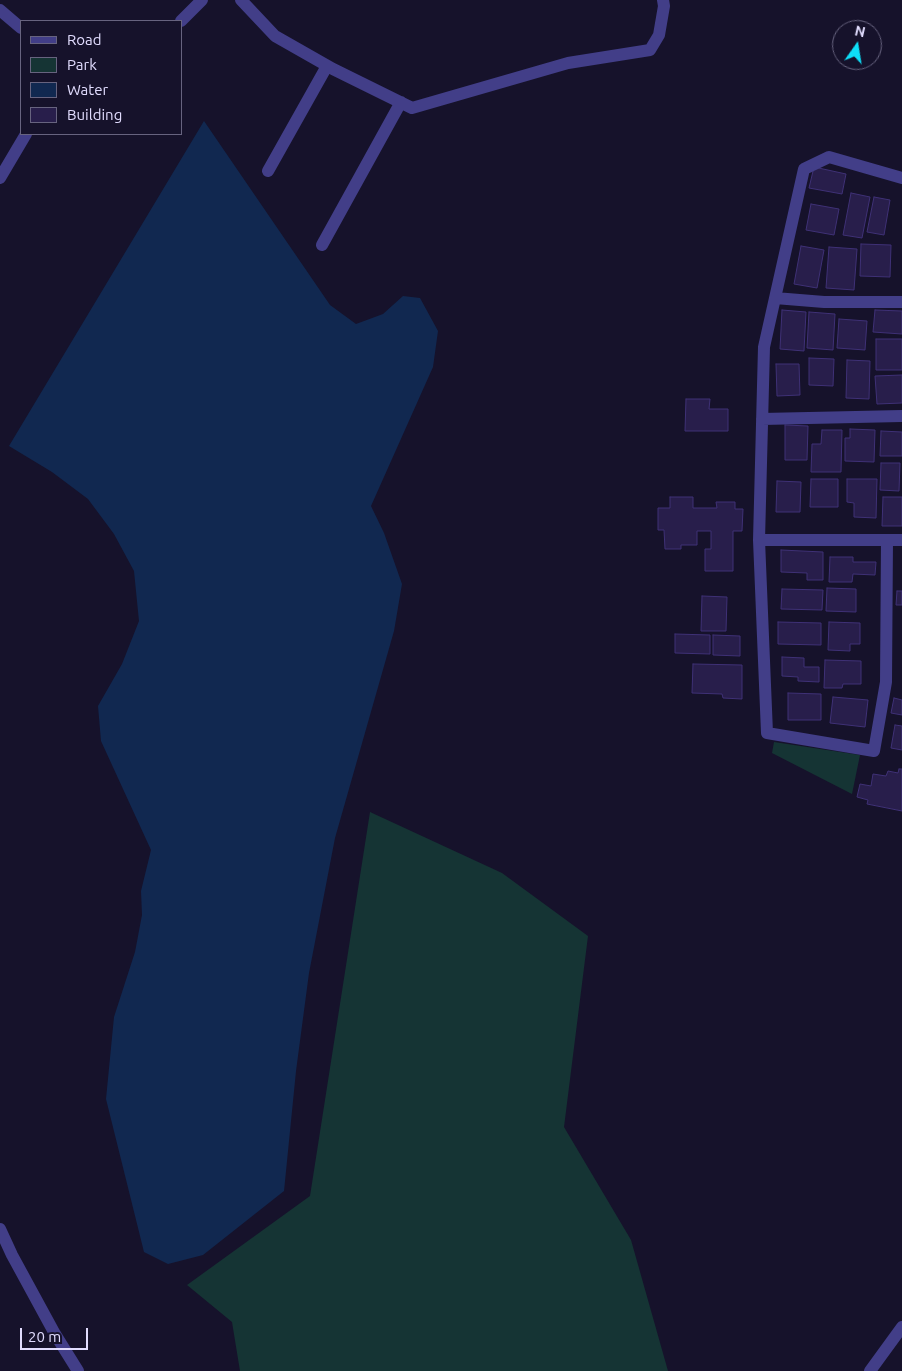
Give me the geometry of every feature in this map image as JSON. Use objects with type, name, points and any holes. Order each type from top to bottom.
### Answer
[{"type":"street","points":[[182,20],[202,0]]},
{"type":"street","points":[[241,0],[275,36],[327,66],[412,108],[568,63],[650,50],[659,36],[664,6],[663,0]]},
{"type":"street","points":[[0,10],[20,27]]},
{"type":"street","points":[[268,171],[327,66]]},
{"type":"street","points":[[322,245],[400,102]]},
{"type":"street","points":[[0,178],[25,135]]},
{"type":"street","points":[[887,540],[886,682],[874,751],[767,733],[760,540],[764,347],[804,168],[828,157],[902,178]]},
{"type":"street","points":[[775,298],[824,302],[902,302]]},
{"type":"street","points":[[762,418],[902,416]]},
{"type":"street","points":[[760,540],[902,540]]},
{"type":"street","points":[[0,1229],[51,1326],[78,1371]]},
{"type":"street","points":[[870,1371],[902,1327]]},
{"type":"green space","points":[[774,742],[860,755],[852,794],[772,753]]},
{"type":"green space","points":[[370,812],[502,873],[588,936],[564,1127],[631,1240],[668,1371],[240,1371],[232,1322],[187,1285],[310,1196]]},
{"type":"water","points":[[204,121],[330,305],[356,324],[383,314],[403,296],[420,298],[438,331],[433,367],[371,506],[384,533],[402,584],[394,631],[335,838],[309,973],[296,1071],[284,1191],[203,1255],[168,1264],[144,1252],[106,1099],[114,1017],[135,952],[142,915],[141,891],[151,850],[101,741],[98,706],[122,664],[139,621],[134,571],[114,534],[88,499],[52,472],[9,446]]},
{"type":"building","points":[[814,167],[846,174],[842,194],[809,188]]},
{"type":"building","points":[[851,193],[870,197],[862,238],[843,235]]},
{"type":"building","points":[[874,197],[890,200],[884,235],[867,232]]},
{"type":"building","points":[[811,204],[839,209],[834,235],[806,230]]},
{"type":"building","points":[[861,244],[891,245],[890,277],[860,276]]},
{"type":"building","points":[[801,246],[824,250],[817,288],[794,284]]},
{"type":"building","points":[[829,247],[857,249],[854,290],[826,288]]},
{"type":"building","points":[[782,310],[806,312],[804,351],[780,349]]},
{"type":"building","points":[[875,310],[902,311],[902,334],[873,332]]},
{"type":"building","points":[[809,312],[835,314],[833,350],[807,348]]},
{"type":"building","points":[[839,319],[867,321],[865,350],[837,348]]},
{"type":"building","points":[[876,339],[902,339],[902,370],[876,370]]},
{"type":"building","points":[[809,358],[834,359],[833,386],[809,385]]},
{"type":"building","points":[[847,360],[870,361],[869,399],[846,398]]},
{"type":"building","points":[[776,364],[799,364],[800,395],[777,396]]},
{"type":"building","points":[[902,375],[902,403],[877,404],[875,376]]},
{"type":"building","points":[[686,399],[710,399],[709,409],[728,409],[728,431],[685,431]]},
{"type":"building","points":[[785,425],[808,426],[807,460],[785,460]]},
{"type":"building","points":[[850,429],[875,430],[874,462],[845,461],[845,438],[850,438]]},
{"type":"building","points":[[822,430],[842,430],[841,472],[811,472],[812,444],[821,444]]},
{"type":"building","points":[[881,431],[902,432],[902,456],[880,456]]},
{"type":"building","points":[[881,463],[900,463],[899,491],[880,490]]},
{"type":"building","points":[[811,479],[838,479],[838,507],[810,507]]},
{"type":"building","points":[[847,479],[877,479],[876,518],[854,517],[854,503],[847,502]]},
{"type":"building","points":[[777,481],[801,482],[800,512],[776,512]]},
{"type":"building","points":[[670,497],[693,497],[693,508],[717,508],[716,502],[735,502],[735,509],[743,509],[742,531],[733,531],[733,571],[705,571],[705,549],[711,549],[711,531],[697,531],[697,545],[681,545],[681,549],[665,549],[664,530],[658,530],[658,508],[670,508]]},
{"type":"building","points":[[883,497],[902,497],[902,526],[882,526]]},
{"type":"building","points":[[781,550],[823,552],[823,580],[807,580],[807,573],[781,572]]},
{"type":"building","points":[[830,557],[853,557],[853,562],[876,562],[875,575],[853,574],[852,582],[829,582]]},
{"type":"building","points":[[827,588],[856,589],[856,612],[826,611]]},
{"type":"building","points":[[782,589],[823,590],[822,610],[781,609]]},
{"type":"building","points":[[897,591],[902,591],[902,605],[896,605]]},
{"type":"building","points":[[702,596],[727,597],[726,631],[701,631]]},
{"type":"building","points":[[778,622],[821,623],[821,645],[778,644]]},
{"type":"building","points":[[829,622],[860,623],[860,644],[850,644],[850,651],[828,650]]},
{"type":"building","points":[[675,634],[710,635],[710,654],[675,653]]},
{"type":"building","points":[[713,635],[740,636],[740,656],[713,655]]},
{"type":"building","points":[[782,657],[804,658],[804,667],[819,667],[819,682],[798,681],[798,677],[782,676]]},
{"type":"building","points":[[825,660],[861,661],[861,684],[843,684],[842,688],[824,688]]},
{"type":"building","points":[[693,664],[742,665],[742,699],[723,698],[722,694],[692,693]]},
{"type":"building","points":[[788,693],[821,694],[821,720],[788,720]]},
{"type":"building","points":[[833,697],[868,700],[865,727],[830,723]]},
{"type":"building","points":[[894,698],[902,700],[902,715],[891,713]]},
{"type":"building","points":[[895,725],[902,726],[902,750],[891,748]]},
{"type":"building","points":[[899,769],[902,769],[902,811],[867,804],[868,800],[857,797],[860,784],[871,786],[873,774],[886,776],[888,771],[898,773]]}]
